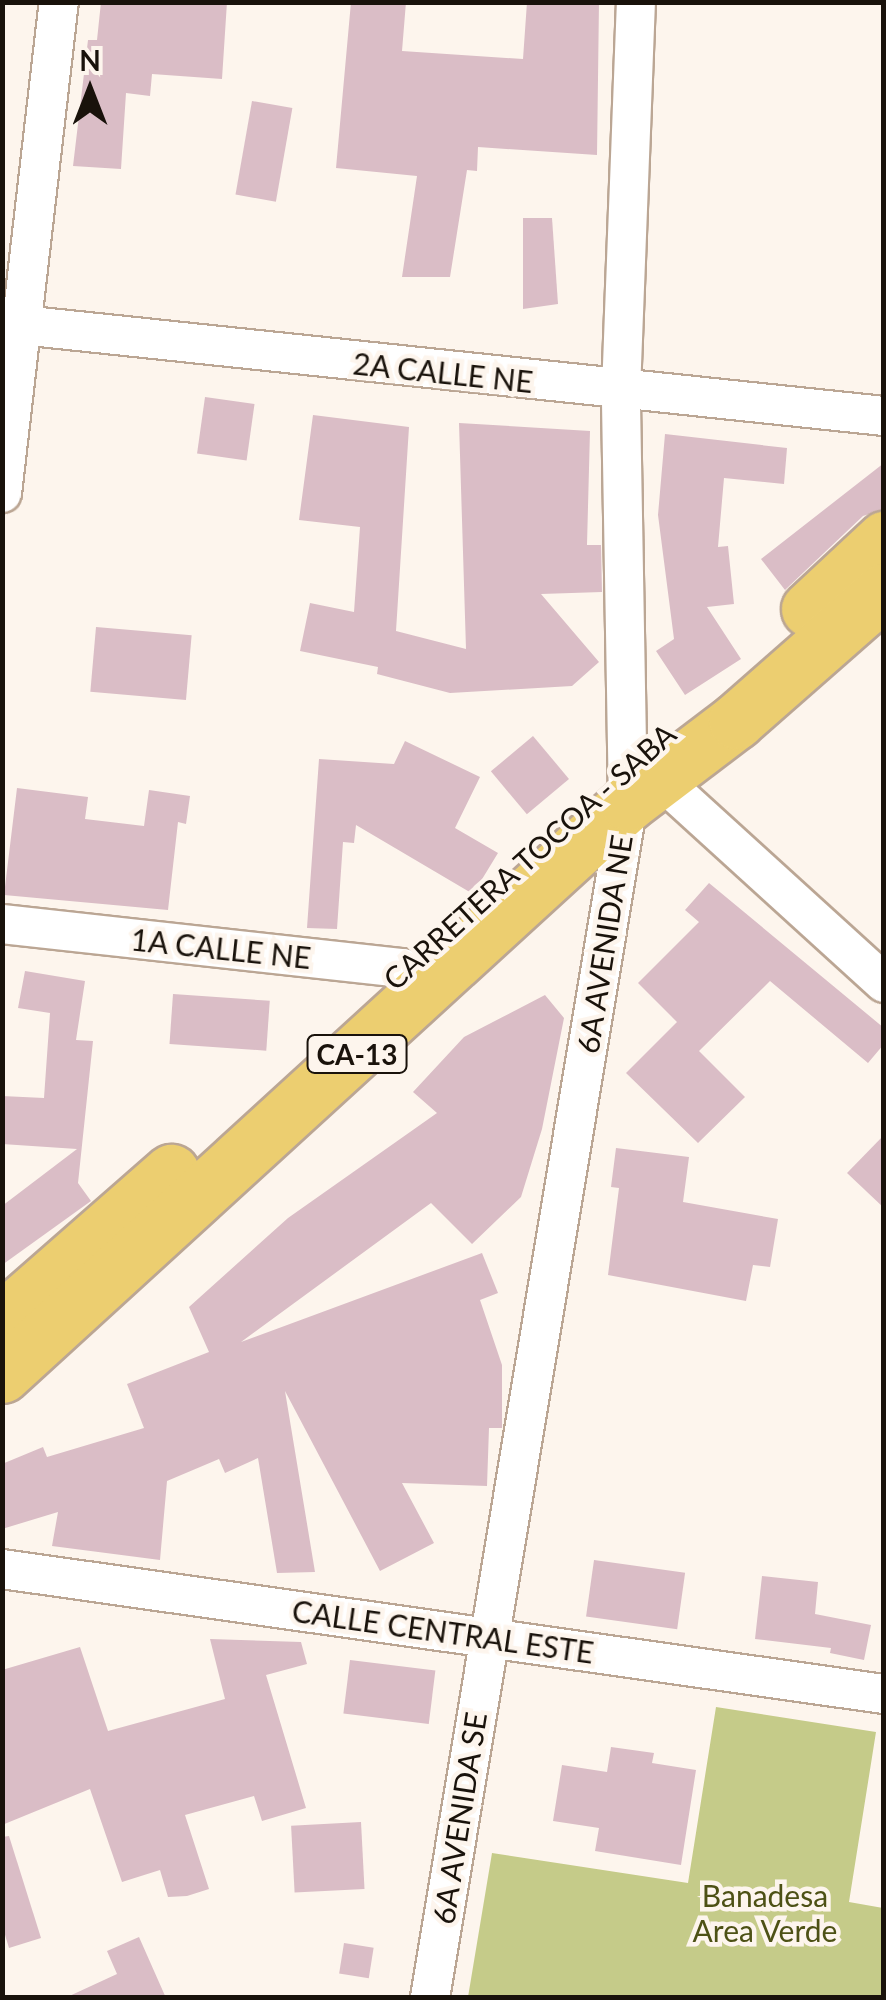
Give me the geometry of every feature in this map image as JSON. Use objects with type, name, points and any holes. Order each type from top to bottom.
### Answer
[{"type":"main road","name":"CA-13","points":[[704,723],[724,690],[884,540]]},
{"type":"main road","name":"CA-13","points":[[704,723],[884,591]]},
{"type":"main road","name":"CARRETERA TOCOA - SABA","points":[[2,1320],[420,974],[704,723]]},
{"type":"main road","name":"CARRETERA TOCOA - SABA","points":[[2,1374],[420,974]]},
{"type":"street","points":[[2,492],[12,324],[59,2]]},
{"type":"street","name":"6A AVENIDA NE","points":[[489,1638],[637,782],[621,392],[636,2]]},
{"type":"street","name":"2A CALLE NE","points":[[12,324],[621,392],[884,416]]},
{"type":"street","points":[[637,782],[884,984]]},
{"type":"street","name":"1A CALLE NE","points":[[2,924],[420,974]]},
{"type":"street","name":"CALLE CENTRAL ESTE","points":[[2,1569],[884,1694]]},
{"type":"street","name":"6A AVENIDA SE","points":[[430,1998],[489,1638]]},
{"type":"green space","name":"Banadesa Area Verde","points":[[716,1707],[876,1732],[849,1902],[883,1908],[883,1997],[468,1997],[492,1853],[688,1883]]},
{"type":"building","points":[[101,2],[227,2],[222,79],[152,74],[150,96],[126,93],[121,169],[73,166],[88,40],[97,40]]},
{"type":"building","points":[[351,2],[406,2],[402,51],[523,59],[527,2],[599,2],[597,155],[478,147],[477,171],[467,170],[450,277],[402,277],[417,176],[336,168]]},
{"type":"building","points":[[252,101],[292,108],[276,202],[236,195]]},
{"type":"building","points":[[523,218],[552,218],[558,304],[523,309]]},
{"type":"building","points":[[205,397],[255,404],[247,460],[197,453]]},
{"type":"building","points":[[313,415],[409,427],[396,631],[466,649],[459,423],[590,431],[587,545],[601,545],[602,592],[541,594],[599,662],[572,686],[450,693],[377,674],[378,667],[300,651],[310,603],[354,612],[360,527],[299,520]]},
{"type":"building","points":[[665,434],[787,448],[784,484],[724,478],[718,547],[728,546],[734,604],[707,607],[741,659],[685,695],[656,651],[674,639],[658,515]]},
{"type":"building","points":[[884,463],[884,509],[863,516],[785,590],[761,559]]},
{"type":"building","points":[[96,627],[192,635],[186,700],[90,692]]},
{"type":"building","points":[[533,736],[569,779],[527,814],[491,771]]},
{"type":"building","points":[[405,741],[480,777],[455,828],[498,853],[473,894],[356,825],[354,843],[343,842],[337,929],[307,928],[319,759],[394,764]]},
{"type":"building","points":[[17,788],[88,797],[85,819],[144,826],[149,790],[190,796],[186,824],[178,822],[168,910],[4,895]]},
{"type":"building","points":[[709,883],[884,1028],[884,1044],[868,1063],[770,981],[699,1051],[745,1097],[698,1143],[626,1073],[677,1022],[638,983],[699,922],[685,910]]},
{"type":"building","points":[[25,971],[85,981],[76,1040],[93,1041],[78,1183],[91,1201],[2,1265],[2,1206],[77,1149],[2,1144],[2,1096],[44,1098],[50,1013],[18,1008]]},
{"type":"building","points":[[173,994],[270,1001],[266,1051],[170,1044]]},
{"type":"building","points":[[545,995],[564,1018],[542,1129],[521,1197],[472,1244],[431,1203],[241,1342],[482,1253],[498,1293],[480,1300],[502,1365],[502,1428],[489,1428],[487,1486],[402,1483],[434,1543],[380,1571],[285,1391],[315,1572],[277,1573],[258,1458],[225,1473],[219,1459],[167,1481],[160,1560],[52,1546],[58,1512],[2,1529],[2,1464],[43,1447],[47,1457],[144,1428],[127,1384],[209,1352],[189,1307],[288,1218],[437,1113],[413,1092],[464,1037]]},
{"type":"building","points":[[884,1135],[884,1208],[847,1173]]},
{"type":"building","points":[[616,1148],[689,1157],[683,1202],[778,1219],[770,1267],[753,1265],[746,1301],[608,1275],[619,1188],[611,1187]]},
{"type":"building","points":[[594,1560],[685,1573],[677,1629],[586,1616]]},
{"type":"building","points":[[762,1576],[818,1582],[815,1614],[871,1625],[864,1660],[830,1653],[831,1648],[755,1639]]},
{"type":"building","points":[[210,1639],[301,1642],[307,1664],[266,1675],[306,1808],[262,1821],[254,1796],[185,1815],[209,1889],[187,1896],[168,1897],[160,1870],[122,1882],[90,1789],[2,1825],[2,1670],[80,1647],[108,1731],[225,1699]]},
{"type":"building","points":[[350,1660],[435,1670],[429,1724],[343,1714]]},
{"type":"building","points":[[611,1747],[654,1753],[652,1763],[696,1770],[681,1865],[595,1851],[599,1828],[553,1821],[562,1765],[607,1772]]},
{"type":"building","points":[[361,1822],[365,1889],[295,1893],[291,1826]]},
{"type":"building","points":[[9,1836],[41,1938],[9,1948],[2,1925],[2,1837]]},
{"type":"building","points":[[139,1937],[166,1998],[65,1998],[117,1974],[107,1951]]},
{"type":"building","points":[[344,1943],[374,1948],[369,1978],[339,1974]]}]
